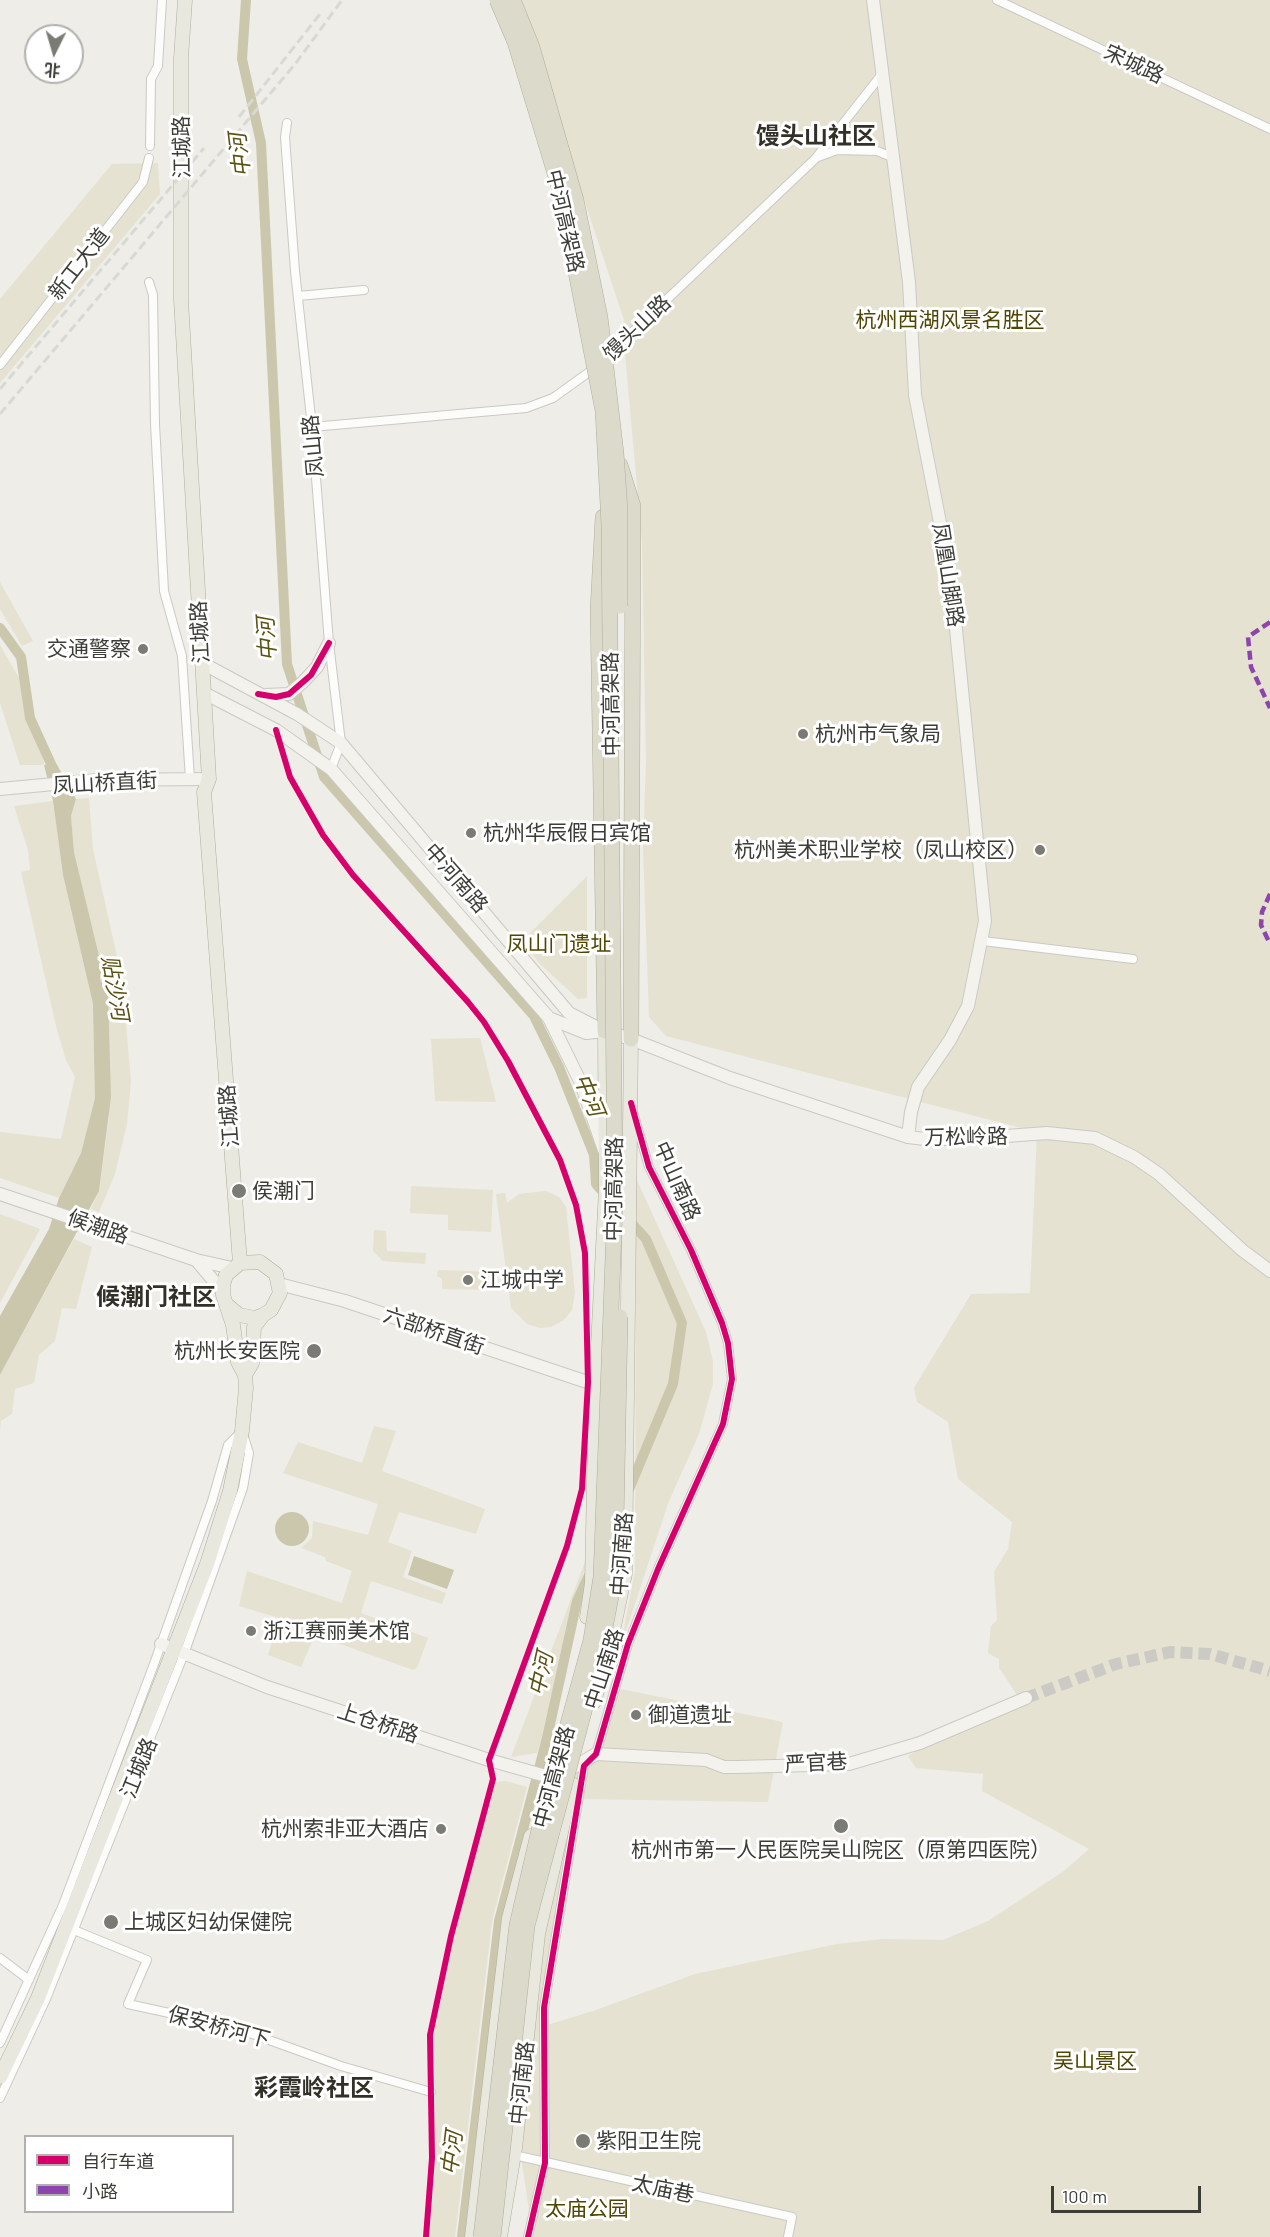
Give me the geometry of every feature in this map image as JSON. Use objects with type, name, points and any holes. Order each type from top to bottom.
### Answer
[{"type":"highway","name":"中河高架路","points":[[481,2237],[517,1925],[540,1826],[591,1640],[601,1577],[615,1204],[615,1000],[607,487],[603,411],[560,190],[515,42],[497,0]]},
{"type":"highway","name":"中河高架路","points":[[493,2237],[527,1926],[602,1644],[615,1575],[620,1348],[622,1001],[620,523],[616,453],[600,317],[576,200],[532,47],[513,0]]},
{"type":"highway","points":[[616,453],[633,506],[632,1039]]},
{"type":"highway","points":[[605,1031],[598,610],[603,508],[607,487]]},
{"type":"main road","name":"江城路","points":[[185,0],[182,58],[181,300],[209,778],[204,792],[236,1265],[226,1275],[225,1298],[238,1362],[246,1375]]},
{"type":"main road","name":"中河南路","points":[[472,2237],[509,1918],[545,1775],[585,1640],[592,1581],[592,1384],[605,1196],[605,1031]]},
{"type":"main road","name":"中河南路","points":[[500,2237],[514,2155],[538,1934],[576,1765],[610,1646],[623,1584],[632,1039]]},
{"type":"main road","points":[[236,1265],[260,1262],[276,1274],[279,1284]]},
{"type":"main road","name":"江城路","points":[[0,2077],[38,1998],[207,1564],[230,1491],[242,1431],[246,1375],[252,1363],[254,1327],[277,1302],[279,1284]]},
{"type":"main road","points":[[225,1298],[238,1315],[255,1318],[263,1315]]},
{"type":"street","points":[[150,146],[152,79],[158,66],[162,0]]},
{"type":"street","name":"凤凰山脚路","points":[[873,0],[909,282],[915,396],[953,601],[985,921],[983,941],[968,1006],[950,1040],[918,1087],[911,1112],[908,1137]]},
{"type":"street","name":"宋城路","points":[[997,0],[1270,129]]},
{"type":"street","name":"馒头山路","points":[[312,427],[507,411],[539,405],[553,398],[590,373],[815,159],[882,74]]},
{"type":"street","name":"凤山路","points":[[287,123],[285,137],[298,296],[340,743],[328,767]]},
{"type":"street","points":[[815,159],[837,150],[877,151],[892,157]]},
{"type":"street","name":"新工大道","points":[[0,365],[143,182],[149,158]]},
{"type":"street","points":[[149,282],[153,296],[155,424],[164,591],[183,656],[190,779]]},
{"type":"street","points":[[298,296],[364,290]]},
{"type":"street","points":[[258,694],[276,696],[289,694],[317,667],[329,643]]},
{"type":"street","name":"中河南路","points":[[202,663],[297,714],[340,743],[569,1013],[605,1031]]},
{"type":"street","name":"中河南路","points":[[204,693],[276,730],[328,767],[549,1018],[580,1081],[606,1154]]},
{"type":"street","name":"凤山桥直街","points":[[0,789],[74,783],[209,778]]},
{"type":"street","points":[[983,941],[1133,959]]},
{"type":"street","points":[[549,1018],[586,1034],[605,1031]]},
{"type":"street","name":"万松岭路","points":[[605,1031],[632,1039],[730,1078],[908,1137],[956,1139],[1047,1133],[1095,1138],[1134,1157],[1159,1174],[1242,1250],[1270,1271]]},
{"type":"street","name":"中山南路","points":[[528,2237],[545,2163],[544,2007],[584,1766],[596,1754],[628,1644],[658,1569],[723,1424],[732,1379],[728,1343],[722,1323],[691,1250],[649,1167],[631,1102]]},
{"type":"street","name":"候潮路","points":[[0,1194],[196,1260],[236,1265]]},
{"type":"street","points":[[196,1260],[225,1298]]},
{"type":"street","name":"六部桥直街","points":[[279,1284],[345,1301],[592,1384]]},
{"type":"street","name":"上仓桥路","points":[[173,1649],[267,1687],[529,1772],[545,1775]]},
{"type":"street","name":"江城路","points":[[0,2098],[74,1930],[173,1649]]},
{"type":"street","name":"江城路","points":[[0,2043],[63,1905],[173,1649]]},
{"type":"street","name":"严官巷","points":[[596,1754],[706,1760],[724,1767],[849,1764],[920,1743],[1026,1698]]},
{"type":"street","points":[[545,1775],[562,1774],[596,1754]]},
{"type":"street","name":"保安桥河下","points":[[74,1930],[147,1960],[128,2004],[233,2027],[341,2066],[431,2092]]},
{"type":"street","points":[[0,1958],[29,1980]]},
{"type":"street","name":"太庙巷","points":[[514,2155],[792,2217],[788,2237]]},
{"type":"green space","name":"杭州西湖风景名胜区","points":[[518,0],[1270,0],[1270,2237],[533,2237],[521,2157],[520,2098],[538,1934],[575,1769],[583,1770],[580,1794],[616,1688],[783,1722],[768,1802],[578,1799],[544,2026],[695,1974],[837,1944],[883,1939],[943,1940],[988,1921],[1064,1871],[1089,1849],[982,1791],[983,1774],[916,1768],[908,1756],[1017,1695],[999,1668],[999,1659],[988,1653],[991,1626],[997,1620],[994,1572],[1008,1549],[1012,1522],[958,1479],[948,1422],[917,1402],[914,1388],[971,1294],[1030,1293],[1037,1132],[666,1036],[649,1017],[643,848],[646,761],[642,541],[625,354],[630,349],[624,320]]},
{"type":"green space","points":[[158,163],[160,194],[0,383],[0,299],[112,164]]},
{"type":"green space","points":[[0,582],[33,641],[22,646],[0,609]]},
{"type":"green space","points":[[0,645],[19,678],[28,721],[42,750],[44,765],[20,765],[0,703]]},
{"type":"green space","points":[[89,798],[93,849],[116,952],[124,1003],[131,1081],[127,1124],[115,1174],[99,1212],[91,1209],[99,1191],[109,1118],[108,992],[100,979],[102,968],[74,852],[71,816],[76,799]]},
{"type":"green space","points":[[53,801],[63,875],[93,1004],[95,1037],[95,1098],[81,1153],[59,1198],[0,1178],[0,1132],[61,1139],[75,1077],[66,1060],[57,1030],[21,872],[30,870],[28,850],[14,806]]},
{"type":"green space","name":"凤山门遗址","points":[[587,876],[587,998],[578,999],[540,964],[522,941]]},
{"type":"green space","points":[[480,1038],[496,1102],[435,1101],[431,1039]]},
{"type":"green space","points":[[636,1178],[706,1332],[713,1361],[713,1384],[699,1434],[669,1501],[620,1649],[635,1571]]},
{"type":"green space","points":[[411,1186],[493,1190],[491,1232],[448,1230],[448,1215],[410,1213]]},
{"type":"green space","points":[[546,1191],[559,1197],[566,1207],[575,1293],[572,1310],[564,1320],[551,1327],[540,1328],[527,1324],[511,1308],[496,1194],[505,1193],[507,1203],[519,1194]]},
{"type":"green space","points":[[0,1214],[40,1229],[0,1303]]},
{"type":"green space","points":[[374,1230],[386,1231],[387,1251],[426,1253],[425,1264],[383,1261],[373,1251]]},
{"type":"green space","points":[[74,1239],[92,1247],[76,1309],[62,1308],[55,1341],[39,1355],[34,1383],[15,1389],[12,1414],[1,1421],[0,1430],[0,1375]]},
{"type":"green space","points":[[438,1270],[496,1272],[497,1290],[442,1289],[442,1279],[437,1276]]},
{"type":"green space","points":[[374,1426],[396,1431],[382,1471],[485,1509],[476,1534],[399,1512],[388,1542],[412,1551],[403,1577],[446,1593],[442,1604],[371,1581],[361,1613],[428,1638],[417,1668],[413,1670],[315,1635],[301,1667],[268,1655],[279,1618],[239,1606],[247,1571],[342,1603],[352,1571],[301,1548],[312,1538],[313,1521],[368,1535],[378,1504],[283,1473],[298,1442],[362,1463]]},
{"type":"green space","points":[[585,1562],[586,1566],[566,1627],[544,1735],[537,1753],[511,1757]]},
{"type":"green space","points":[[505,1781],[527,1787],[492,1921],[455,2237],[430,2237],[436,2157],[434,2035],[455,1934],[496,1782]]},
{"type":"shaded area","points":[[56,763],[76,799],[71,816],[74,852],[102,968],[100,979],[108,992],[111,1097],[99,1191],[0,1375],[0,1316],[49,1229],[59,1198],[81,1153],[95,1098],[93,1004],[63,875],[53,801],[44,765]]},
{"type":"shaded area","points":[[292,1512],[304,1517],[309,1529],[304,1541],[292,1546],[280,1541],[275,1529],[280,1517]]},
{"type":"shaded area","points":[[414,1556],[454,1570],[447,1589],[408,1575]]},
{"type":"waterway","name":"中河","points":[[246,0],[242,59],[261,143],[287,664],[324,777],[534,1016],[559,1067],[594,1155],[596,1184],[607,1196]]},
{"type":"waterway","name":"贴沙河","points":[[0,628],[21,657],[30,718],[51,764],[53,775]]},
{"type":"waterway","name":"中河","points":[[626,1217],[646,1239],[682,1323],[673,1384],[627,1494]]},
{"type":"waterway","name":"中河","points":[[462,2237],[499,1921],[547,1738],[577,1601],[590,1573]]},
{"type":"tunnel","points":[[1026,1698],[1116,1664],[1170,1652],[1210,1654],[1270,1671]]},
{"type":"railway","points":[[0,414],[296,63],[342,0]]},
{"type":"railway","points":[[239,117],[320,14]]},
{"type":"railway","points":[[0,389],[204,148]]},
{"type":"marked path","points":[[1270,622],[1248,637],[1251,667],[1270,708]]},
{"type":"marked path","points":[[1270,894],[1262,912],[1261,925],[1270,944]]},
{"type":"cycle path","points":[[258,694],[276,697],[289,694],[311,675],[329,643]]},
{"type":"cycle path","points":[[276,730],[290,777],[323,835],[353,875],[468,1002],[484,1022],[508,1061],[560,1160],[576,1205],[585,1253],[588,1382],[582,1489],[567,1546],[489,1760],[493,1779],[451,1936],[430,2035],[432,2158],[426,2237]]},
{"type":"cycle path","points":[[528,2237],[545,2163],[544,2008],[584,1766],[596,1754],[628,1644],[658,1569],[723,1424],[732,1379],[728,1343],[722,1323],[691,1250],[649,1167],[631,1103]]},
{"type":"place","name":"交通警察","points":[[143,649]]},
{"type":"place","name":"杭州市气象局","points":[[803,734]]},
{"type":"place","name":"杭州华辰假日宾馆","points":[[471,833]]},
{"type":"place","name":"杭州美术职业学校（凤山校区）","points":[[1040,850]]},
{"type":"place","name":"侯潮门","points":[[239,1191]]},
{"type":"place","name":"江城中学","points":[[468,1280]]},
{"type":"place","name":"杭州长安医院","points":[[314,1351]]},
{"type":"place","name":"浙江赛丽美术馆","points":[[251,1631]]},
{"type":"place","name":"御道遗址","points":[[636,1715]]},
{"type":"place","name":"杭州市第一人民医院吴山院区（原第四医院）","points":[[841,1826]]},
{"type":"place","name":"杭州索非亚大酒店","points":[[441,1829]]},
{"type":"place","name":"上城区妇幼保健院","points":[[111,1922]]},
{"type":"place","name":"紫阳卫生院","points":[[583,2141]]},
{"type":"district","name":"馒头山社区","points":[[816,136]]},
{"type":"district","name":"候潮门社区","points":[[156,1297]]},
{"type":"district","name":"彩霞岭社区","points":[[314,2088]]},
{"type":"park label","name":"吴山景区","points":[[1095,2061]]},
{"type":"park label","name":"太庙公园","points":[[587,2209]]}]
